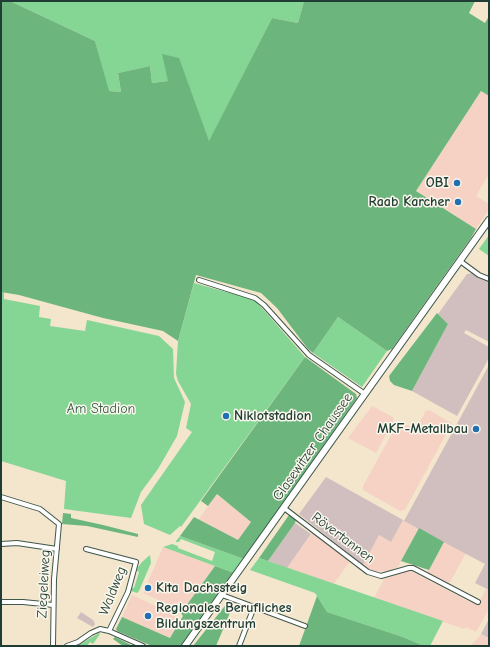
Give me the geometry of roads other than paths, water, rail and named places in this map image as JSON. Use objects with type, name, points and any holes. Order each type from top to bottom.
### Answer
[{"type":"main road","name":"Glasewitzer Chaussee","points":[[185,646],[489,220]]},
{"type":"street","points":[[460,261],[479,275],[489,279]]},
{"type":"street","points":[[199,280],[255,298],[264,305],[309,355],[365,394]]},
{"type":"street","name":"Ziegeleiweg","points":[[1,497],[40,509],[59,524],[53,605],[53,646]]},
{"type":"street","name":"Rövertannen","points":[[284,508],[368,572],[381,576],[413,568],[478,602]]},
{"type":"street","points":[[1,544],[17,544],[56,549]]},
{"type":"street","name":"Waldweg","points":[[86,549],[136,562],[128,592],[109,631]]},
{"type":"street","points":[[222,595],[305,626]]},
{"type":"street","points":[[1,602],[23,602],[53,605]]},
{"type":"street","points":[[239,646],[254,607]]},
{"type":"street","name":"Waldweg","points":[[67,646],[78,642],[100,629],[109,631],[143,646]]},
{"type":"place","name":"OBI","points":[[457,183]]},
{"type":"place","name":"Raab Karcher","points":[[458,202]]},
{"type":"place","name":"Niklotstadion","points":[[226,416]]},
{"type":"place","name":"MKF-Metallbau","points":[[476,429]]},
{"type":"place","name":"Kita Dachssteig","points":[[148,588]]},
{"type":"place","name":"Regionales Berufliches Bildungszentrum","points":[[148,616]]},
{"type":"park label","name":"Am Stadion","points":[[101,409]]}]
